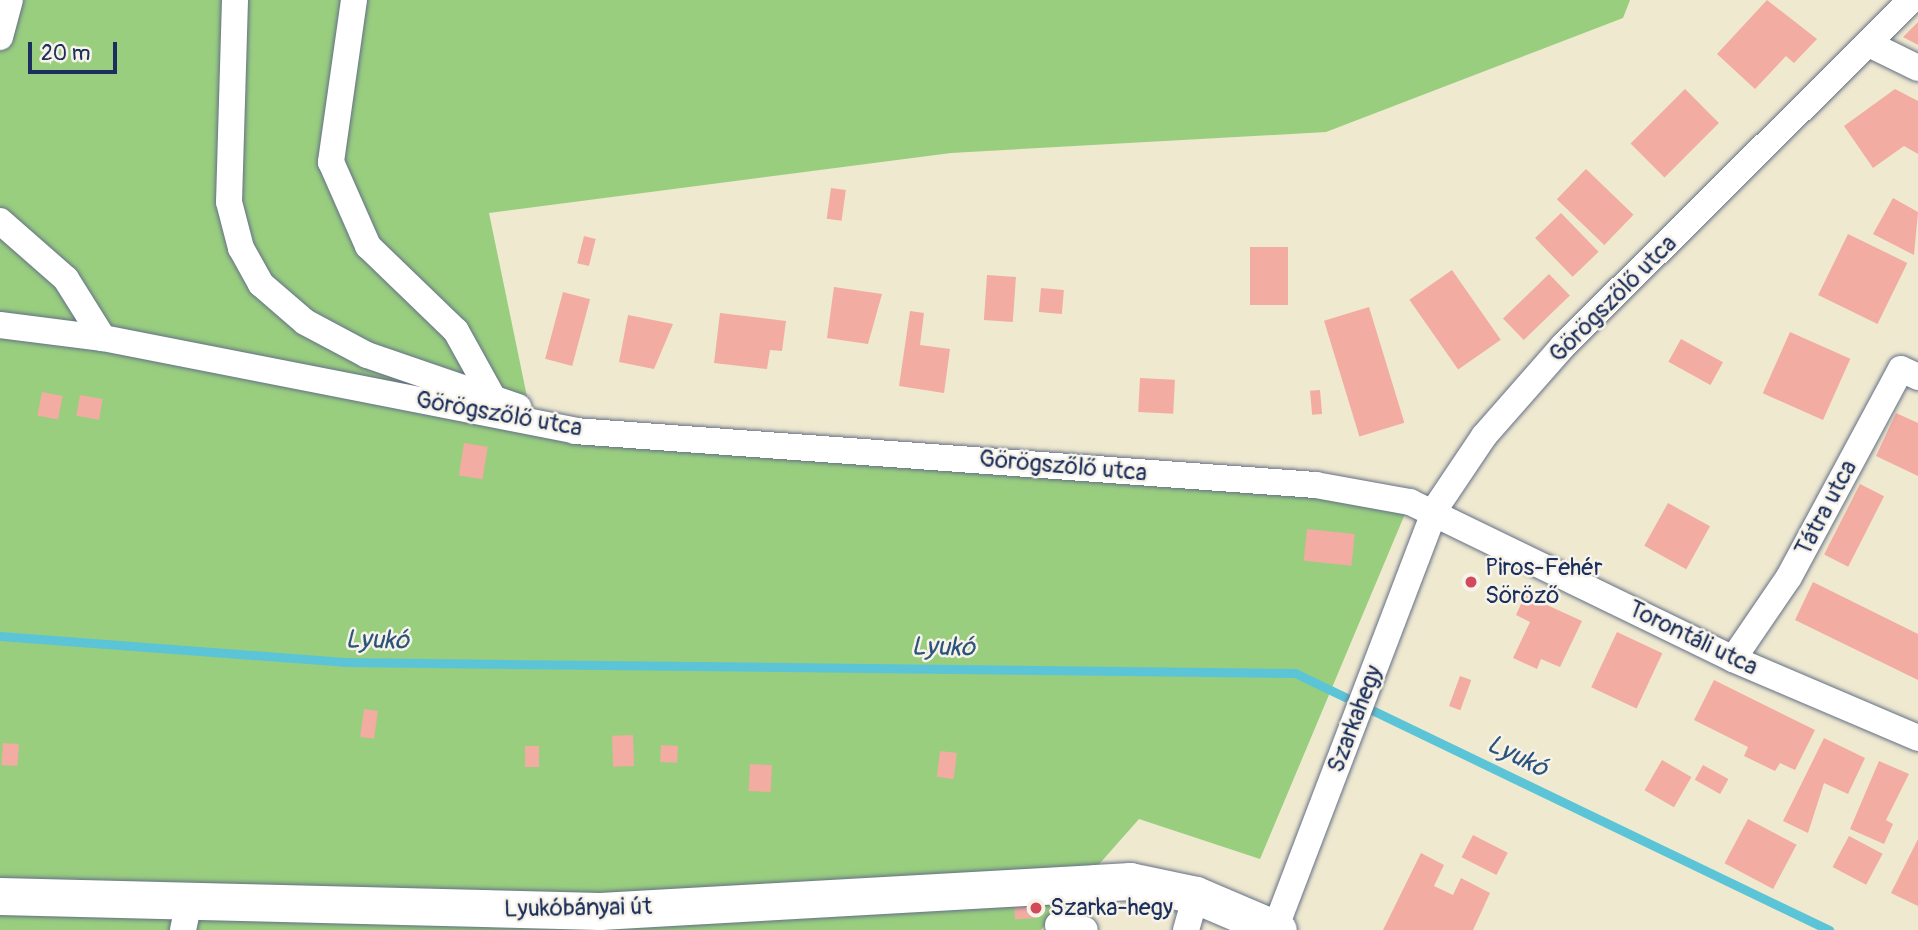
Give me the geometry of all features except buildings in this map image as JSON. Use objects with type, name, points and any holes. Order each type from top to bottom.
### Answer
[{"type":"main road","name":"Lyukóbányai út","points":[[0,896],[186,916],[596,920],[1057,880],[1130,881],[1196,895],[1277,929]]},
{"type":"street","points":[[0,37],[10,0]]},
{"type":"street","points":[[235,0],[229,202],[241,248],[261,284],[305,322],[367,355],[492,396],[575,431]]},
{"type":"street","points":[[354,0],[331,162],[368,246],[456,331],[492,396]]},
{"type":"street","name":"Görögszőlő utca","points":[[0,326],[103,338],[575,431],[1316,485],[1435,509],[1484,436],[1563,346],[1871,45],[1912,0]]},
{"type":"street","points":[[1871,45],[1918,68]]},
{"type":"street","points":[[0,221],[66,279],[103,338]]},
{"type":"street","name":"Tátra utca","points":[[1733,659],[1789,577],[1901,369],[1918,377]]},
{"type":"street","name":"Torontáli utca","points":[[1435,509],[1733,659],[1918,738]]},
{"type":"street","name":"Szarkahegy","points":[[1277,929],[1435,509]]},
{"type":"street","points":[[1186,930],[1196,895]]},
{"type":"street","points":[[1058,925],[1085,930]]},
{"type":"green space","points":[[0,0],[1630,0],[1623,18],[1326,132],[951,153],[489,213],[531,416],[1410,502],[1260,859],[1139,819],[1041,930],[0,930]]},
{"type":"waterway","name":"Lyukó","points":[[0,636],[344,662],[1295,673],[1829,930]]},
{"type":"place","name":"Piros-Fehér Söröző","points":[[1471,582]]},
{"type":"place","name":"Szarka-hegy","points":[[1036,908]]}]
